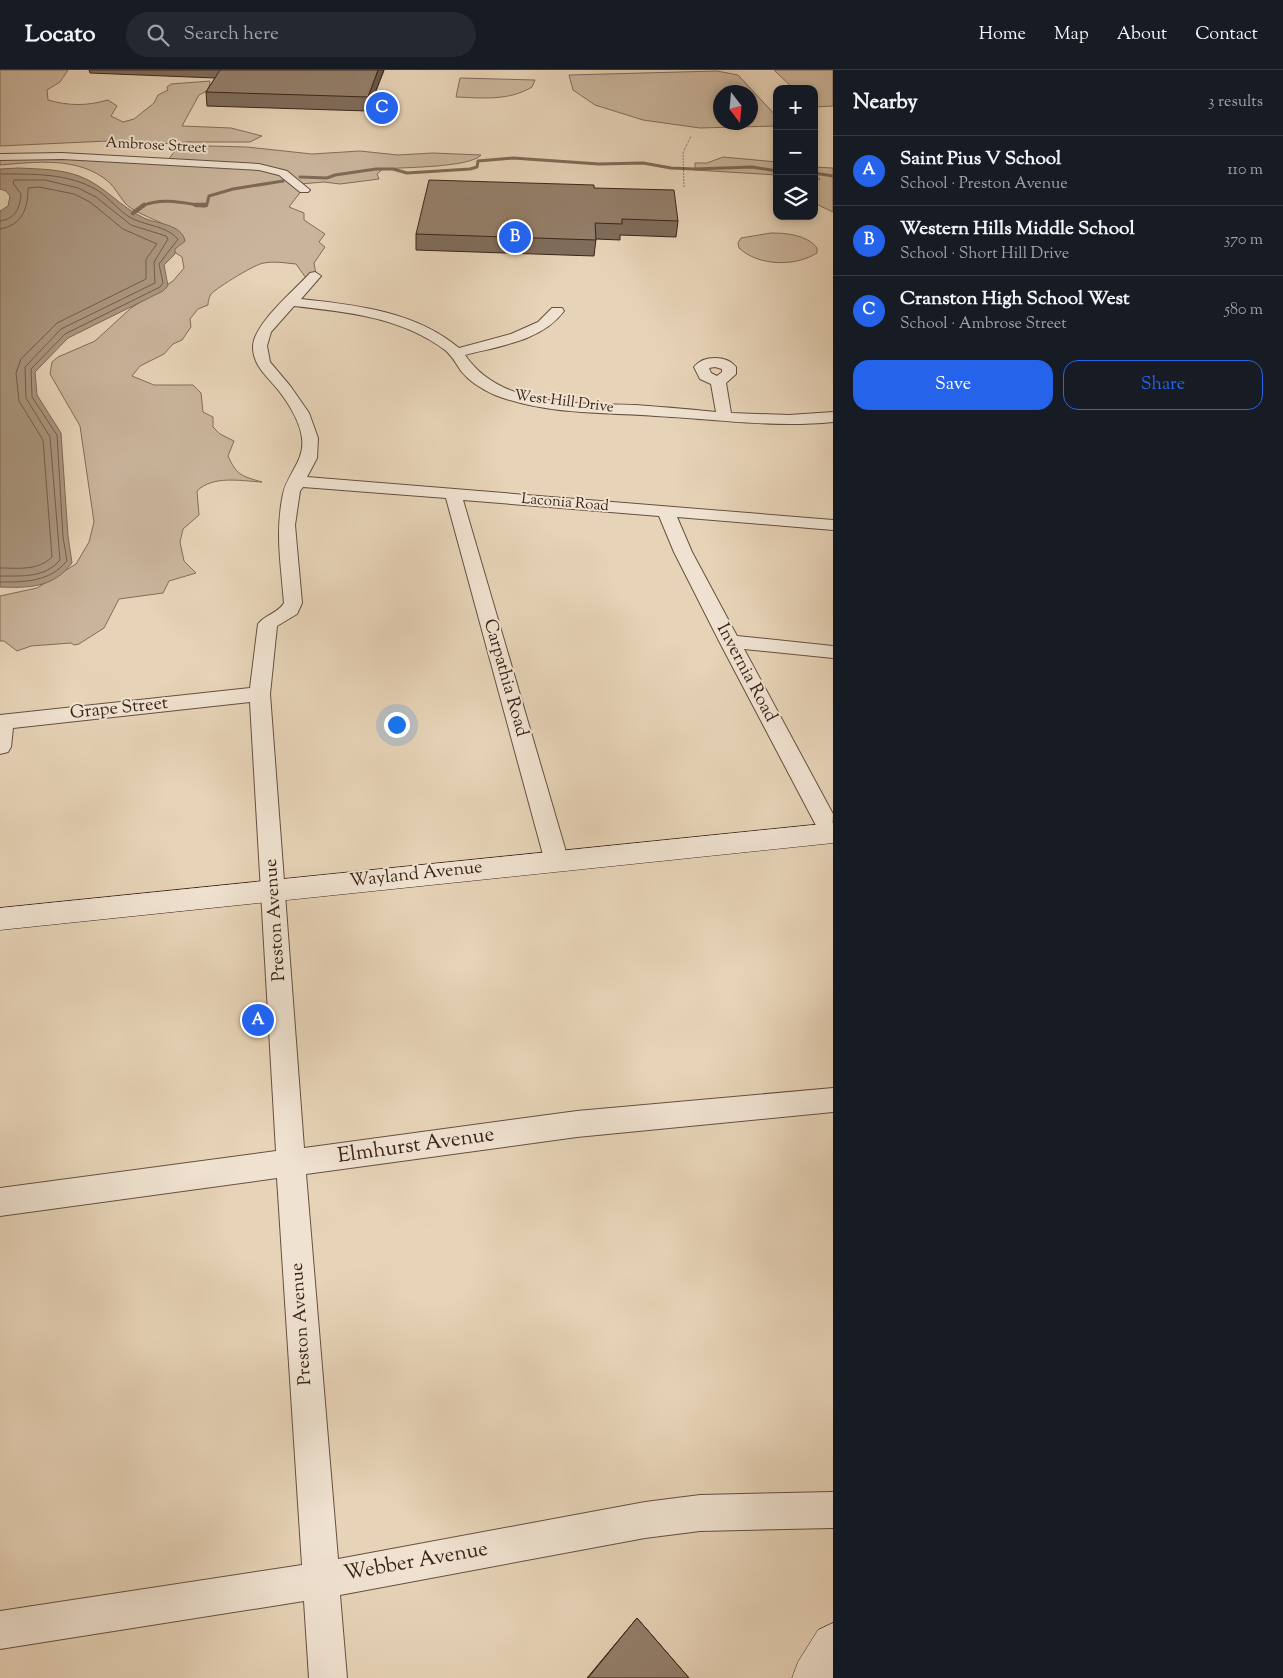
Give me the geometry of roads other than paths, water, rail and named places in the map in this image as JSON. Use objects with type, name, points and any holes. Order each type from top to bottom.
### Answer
[{"type":"main road","name":"Wayland Avenue","points":[[0,919],[274,889],[833,833]]},
{"type":"main road","points":[[814,1678],[833,1645]]},
{"type":"street","name":"Ambrose Street","points":[[0,157],[62,156],[259,167],[283,173],[304,190]]},
{"type":"street","name":"Preston Avenue","points":[[315,276],[264,331],[260,346],[263,363],[286,390],[301,413],[310,438],[309,458],[292,491],[286,526],[294,603],[290,610],[268,624],[260,694],[328,1678]]},
{"type":"street","name":"West Hill Drive","points":[[290,302],[354,311],[401,321],[434,336],[456,353],[468,370],[496,390],[515,397],[565,405],[767,420],[833,418]]},
{"type":"street","points":[[456,353],[516,337],[543,325],[557,312]]},
{"type":"street","points":[[718,382],[724,416]]},
{"type":"street","name":"Laconia Road","points":[[296,480],[833,525]]},
{"type":"street","name":"Carpathia Road","points":[[453,494],[557,862]]},
{"type":"street","name":"Invernia Road","points":[[666,511],[683,552],[729,641],[833,833]]},
{"type":"street","points":[[729,641],[833,652]]},
{"type":"street","name":"Grape Street","points":[[0,746],[2,722],[260,694]]},
{"type":"street","name":"Elmhurst Avenue","points":[[0,1202],[577,1124],[833,1100]]},
{"type":"street","name":"Webber Avenue","points":[[0,1630],[321,1580],[645,1520],[700,1513],[833,1510]]},
{"type":"water","points":[[0,169],[42,169],[79,176],[96,185],[144,218],[168,225],[179,231],[185,241],[175,249],[175,254],[164,265],[168,286],[163,291],[68,338],[35,372],[37,395],[61,433],[68,536],[72,563],[57,577],[40,585],[0,587],[0,211],[8,206],[10,196],[6,191],[0,189]]},
{"type":"waterway","points":[[300,177],[327,178],[335,175],[376,169],[393,169],[407,173],[470,169],[477,167],[478,161],[513,158],[599,164],[643,163],[671,168],[752,167],[773,170]]},
{"type":"waterway","points":[[818,174],[833,176]]},
{"type":"waterway","points":[[206,205],[209,196],[233,189],[283,181]]},
{"type":"waterway","points":[[143,206],[165,201],[198,205]]},
{"type":"waterway","points":[[198,205],[206,205]]},
{"type":"waterway","points":[[198,205],[206,205]]},
{"type":"waterway","points":[[133,213],[143,206]]},
{"type":"place","name":"Cranston High School West","points":[[382,108]]},
{"type":"place","name":"Western Hills Middle School","points":[[515,237]]},
{"type":"place","name":"Saint Pius V School","points":[[258,1020]]}]
